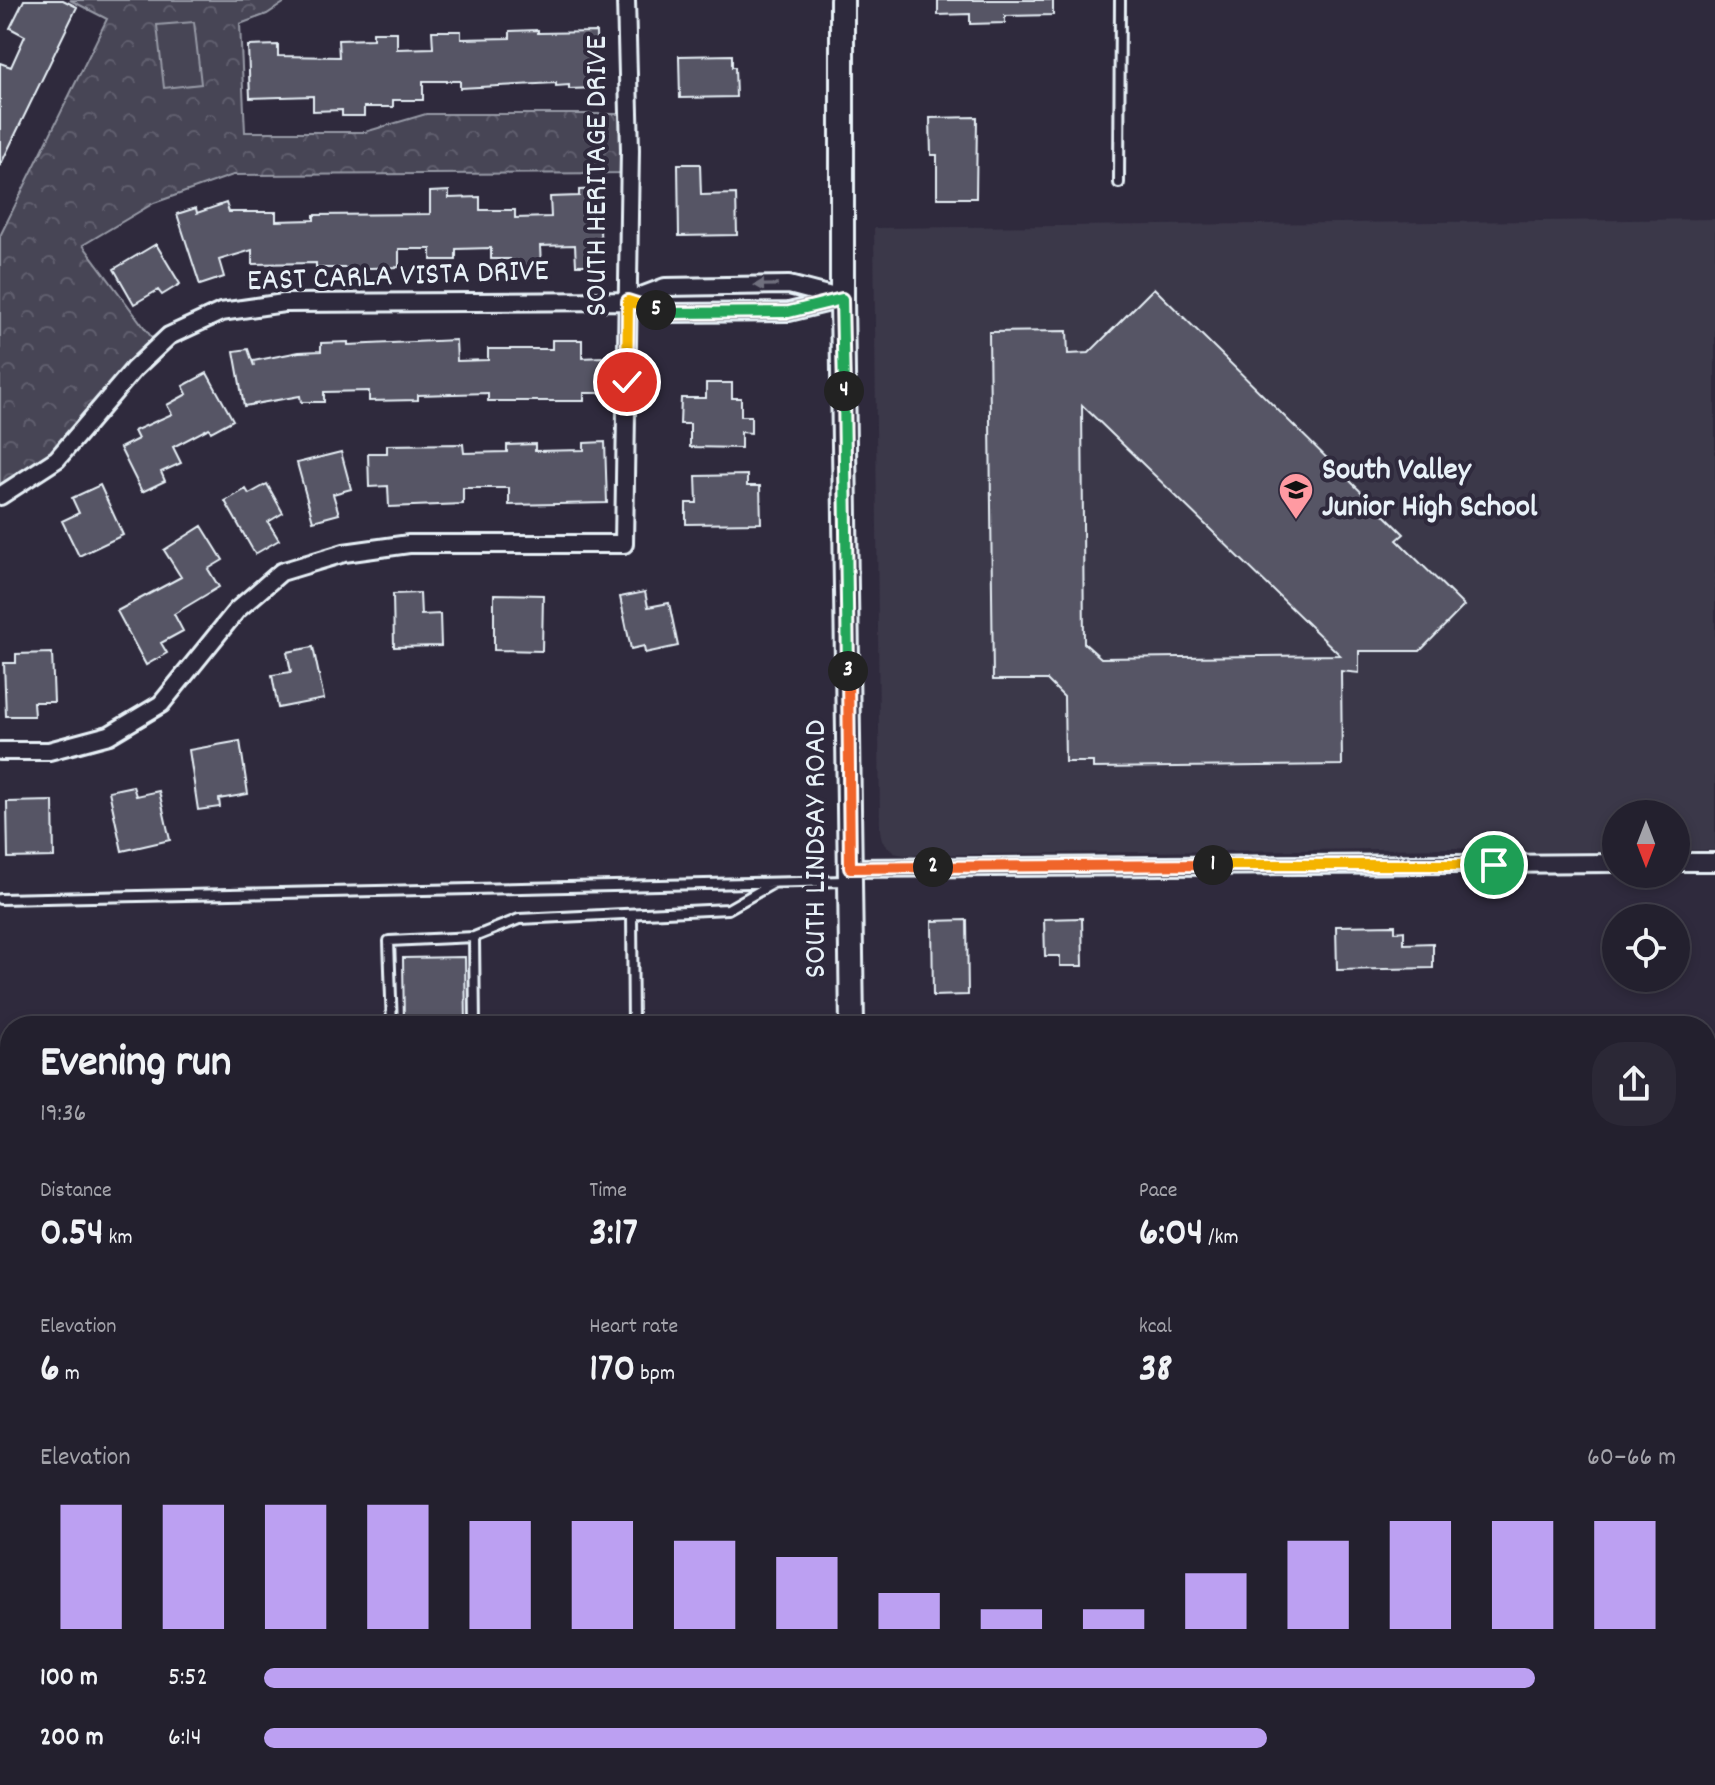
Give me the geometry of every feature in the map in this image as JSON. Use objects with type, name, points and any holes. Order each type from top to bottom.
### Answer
[{"type":"main road","name":"SOUTH LINDSAY ROAD","points":[[842,0],[842,299],[852,1016]]},
{"type":"street","name":"SOUTH HERITAGE DRIVE","points":[[0,751],[49,751],[109,735],[161,704],[237,610],[281,572],[344,553],[409,544],[624,544],[630,150],[626,0]]},
{"type":"street","name":"EAST CARLA VISTA DRIVE","points":[[628,301],[665,287],[789,285],[842,299]]},
{"type":"street","name":"EAST CARLA VISTA DRIVE","points":[[0,496],[57,459],[134,369],[169,336],[221,312],[284,303],[628,301],[665,313],[789,312],[842,299]]},
{"type":"street","points":[[1690,862],[1715,862]]},
{"type":"street","points":[[850,875],[1602,863]]},
{"type":"lane","points":[[1119,183],[1120,0]]},
{"type":"lane","points":[[0,899],[772,883],[850,875]]},
{"type":"lane","points":[[392,1016],[389,941],[474,937],[519,919],[728,909],[772,883]]},
{"type":"lane","points":[[632,915],[633,1016]]},
{"type":"lane","points":[[474,937],[475,1016]]},
{"type":"shaded area","name":"South Valley Junior High School","points":[[1715,219],[1715,850],[1690,850],[1690,800],[1602,800],[1602,851],[1515,852],[1456,848],[894,853],[882,841],[880,830],[874,228]]},
{"type":"green space","points":[[70,0],[288,0],[267,14],[240,24],[245,132],[365,132],[426,114],[630,114],[630,173],[233,175],[154,203],[83,245],[158,346],[57,459],[0,496],[0,236],[107,19]]},
{"type":"green space","points":[[194,22],[201,84],[164,88],[157,25]]},
{"type":"building","points":[[24,0],[63,0],[77,7],[0,166],[0,63],[11,67],[25,36],[10,28]]},
{"type":"building","points":[[938,0],[1053,0],[1053,15],[1005,16],[1005,23],[970,24],[970,14],[938,15]]},
{"type":"building","points":[[538,30],[538,33],[596,32],[597,88],[569,89],[569,85],[556,86],[556,83],[460,88],[460,81],[423,81],[423,100],[393,100],[393,107],[364,107],[364,116],[342,116],[342,110],[313,111],[313,96],[250,98],[248,46],[278,45],[278,56],[339,57],[338,40],[373,39],[373,32],[397,32],[397,49],[433,48],[432,31],[461,31],[461,39],[510,38],[510,31]]},
{"type":"building","points":[[732,55],[736,97],[680,98],[679,56]]},
{"type":"building","points":[[977,117],[976,198],[937,198],[937,155],[931,155],[930,118]]},
{"type":"building","points":[[678,164],[700,164],[701,195],[736,194],[737,235],[679,236]]},
{"type":"building","points":[[599,189],[601,265],[576,265],[575,245],[540,246],[541,265],[511,266],[510,259],[491,259],[491,248],[456,249],[456,260],[431,260],[431,249],[399,249],[399,267],[371,268],[316,268],[316,263],[252,264],[252,250],[219,260],[224,277],[200,285],[177,214],[196,208],[197,213],[226,203],[229,212],[276,212],[276,221],[314,220],[314,215],[430,214],[430,192],[449,191],[449,198],[480,197],[480,210],[515,210],[515,218],[551,217],[550,197],[579,196],[579,190]]},
{"type":"building","points":[[156,244],[180,284],[162,295],[158,290],[134,304],[114,269]]},
{"type":"building","points":[[1154,288],[1404,534],[1397,540],[1464,606],[1420,651],[1359,651],[1359,673],[1341,671],[1342,765],[1093,768],[1093,762],[1065,762],[1064,697],[1047,680],[993,680],[989,332],[1067,331],[1068,354],[1089,353]],"holes":[[[1082,405],[1340,655],[1101,658],[1084,643]]]},
{"type":"building","points":[[456,340],[457,361],[488,360],[488,349],[552,349],[552,340],[582,340],[582,358],[602,357],[603,393],[584,393],[584,401],[488,401],[488,393],[418,395],[418,400],[369,401],[369,391],[324,392],[324,402],[301,402],[300,396],[244,406],[234,351],[248,349],[254,366],[253,361],[321,351],[321,343],[348,342],[348,345]]},
{"type":"building","points":[[207,373],[233,420],[211,432],[209,428],[173,447],[181,463],[161,472],[165,481],[142,492],[120,448],[138,439],[134,431],[172,414],[167,405],[187,394],[183,386]]},
{"type":"building","points":[[706,383],[732,383],[732,398],[741,398],[741,416],[751,416],[751,433],[741,432],[741,448],[690,447],[690,424],[680,424],[681,398],[706,398]]},
{"type":"building","points":[[605,442],[607,503],[509,505],[509,488],[463,488],[463,504],[389,507],[388,486],[369,487],[368,453],[387,453],[387,445],[463,444],[464,453],[507,452],[507,445],[535,444],[535,451],[584,450],[584,443]]},
{"type":"building","points":[[341,452],[351,489],[333,494],[339,514],[313,521],[297,463]]},
{"type":"building","points":[[747,475],[747,486],[760,486],[761,523],[686,524],[686,503],[697,503],[696,476]]},
{"type":"building","points":[[267,484],[283,513],[268,522],[279,540],[255,554],[225,501],[246,489],[249,494]]},
{"type":"building","points":[[100,485],[123,535],[79,556],[62,521],[79,513],[72,498]]},
{"type":"building","points":[[202,526],[223,560],[208,569],[219,587],[174,614],[183,631],[161,643],[167,653],[146,665],[117,611],[181,577],[164,550]]},
{"type":"building","points":[[645,592],[648,607],[669,603],[678,646],[645,653],[644,646],[631,649],[620,597]]},
{"type":"building","points":[[420,593],[421,615],[440,614],[441,646],[394,647],[393,594]]},
{"type":"building","points":[[494,594],[543,595],[542,651],[494,650]]},
{"type":"building","points":[[313,647],[324,699],[278,708],[272,675],[291,672],[287,652]]},
{"type":"building","points":[[52,653],[54,702],[33,702],[34,716],[6,716],[4,663],[16,663],[16,654]]},
{"type":"building","points":[[240,741],[248,794],[219,799],[220,807],[198,810],[189,750]]},
{"type":"building","points":[[133,786],[136,796],[159,791],[170,840],[122,851],[109,791]]},
{"type":"building","points":[[53,801],[54,857],[8,858],[7,802]]},
{"type":"building","points":[[1082,918],[1083,966],[1060,966],[1060,956],[1045,956],[1044,919]]},
{"type":"building","points":[[967,920],[968,995],[933,996],[932,921]]},
{"type":"building","points":[[1395,925],[1395,932],[1404,931],[1404,944],[1433,943],[1433,968],[1337,970],[1336,926]]},
{"type":"building","points":[[465,957],[466,1016],[404,1016],[403,958]]},
{"type":"place","name":"South Valley Junior High School","points":[[1296,521]]},
{"type":"route","points":[[627,382],[628,301],[665,313],[789,312],[842,299],[850,868],[1494,865]]}]
